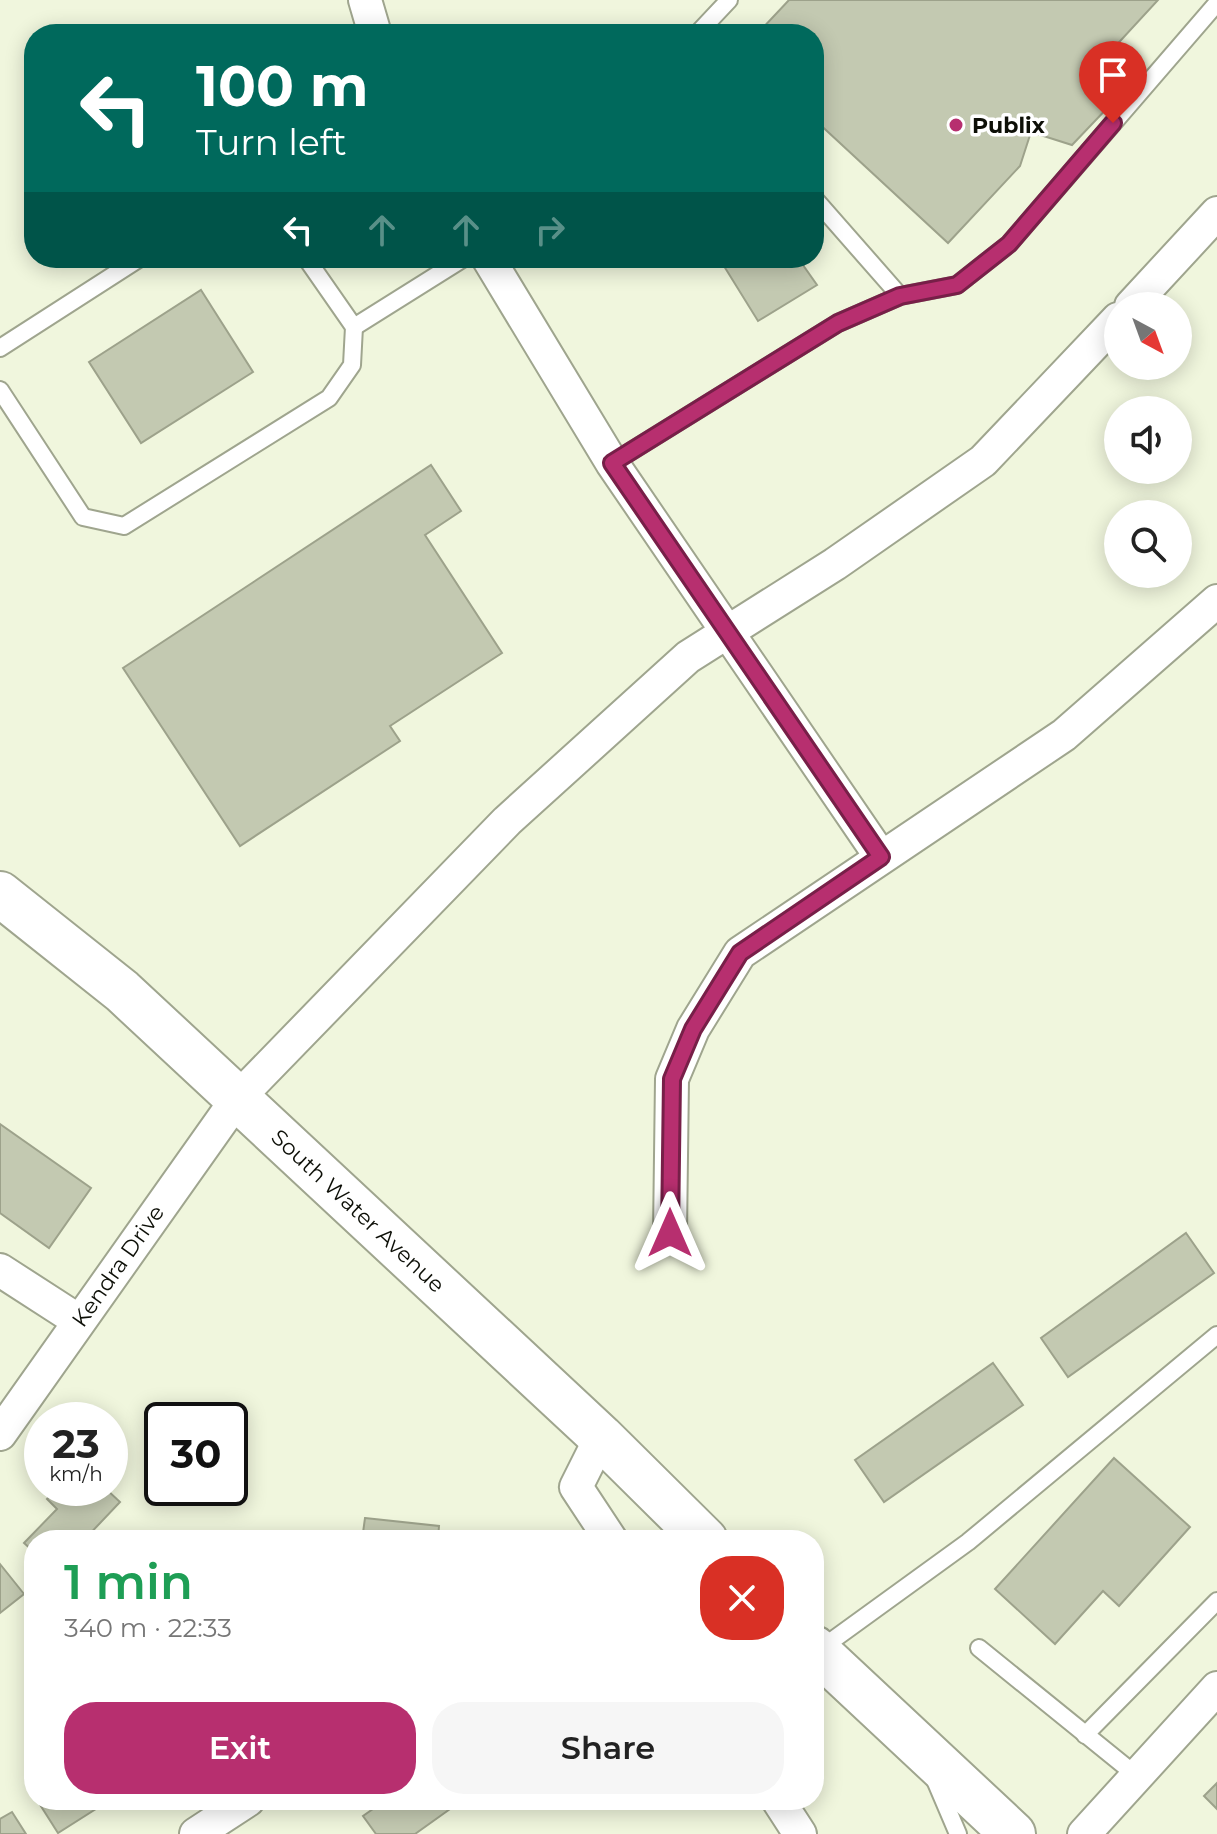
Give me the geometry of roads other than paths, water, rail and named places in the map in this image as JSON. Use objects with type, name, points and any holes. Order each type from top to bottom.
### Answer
[{"type":"main road","name":"South Water Avenue","points":[[0,894],[122,991],[601,1437],[695,1530]]},
{"type":"main road","points":[[824,1657],[1013,1834]]},
{"type":"street","points":[[365,0],[372,24]]},
{"type":"street","points":[[1144,292],[1217,213]]},
{"type":"street","points":[[494,268],[612,463],[881,857]]},
{"type":"street","name":"Kendra Drive","points":[[0,1434],[237,1099],[507,821],[688,657],[835,564],[983,461],[1104,334]]},
{"type":"street","points":[[670,1233],[672,1079],[693,1029],[740,953],[1064,735],[1217,601]]},
{"type":"street","points":[[0,1270],[79,1321]]},
{"type":"street","points":[[601,1437],[576,1487],[604,1530]]},
{"type":"street","points":[[1084,1834],[1217,1688]]},
{"type":"street","points":[[196,1834],[233,1810]]},
{"type":"street","points":[[784,1810],[800,1834]]},
{"type":"lane","points":[[706,24],[729,0]]},
{"type":"lane","points":[[612,463],[838,323],[900,296],[957,285],[1009,244],[1217,3]]},
{"type":"lane","points":[[824,209],[900,296]]},
{"type":"lane","points":[[0,348],[124,268]]},
{"type":"lane","points":[[0,390],[83,517],[124,526],[329,398],[352,365],[354,327],[313,268]]},
{"type":"lane","points":[[354,327],[448,268]]},
{"type":"lane","points":[[824,1644],[968,1542],[1217,1335]]},
{"type":"lane","points":[[1085,1735],[1217,1601]]},
{"type":"lane","points":[[979,1648],[1137,1776]]},
{"type":"lane","points":[[921,1748],[958,1834]]},
{"type":"place","name":"Publix","points":[[956,125]]}]
